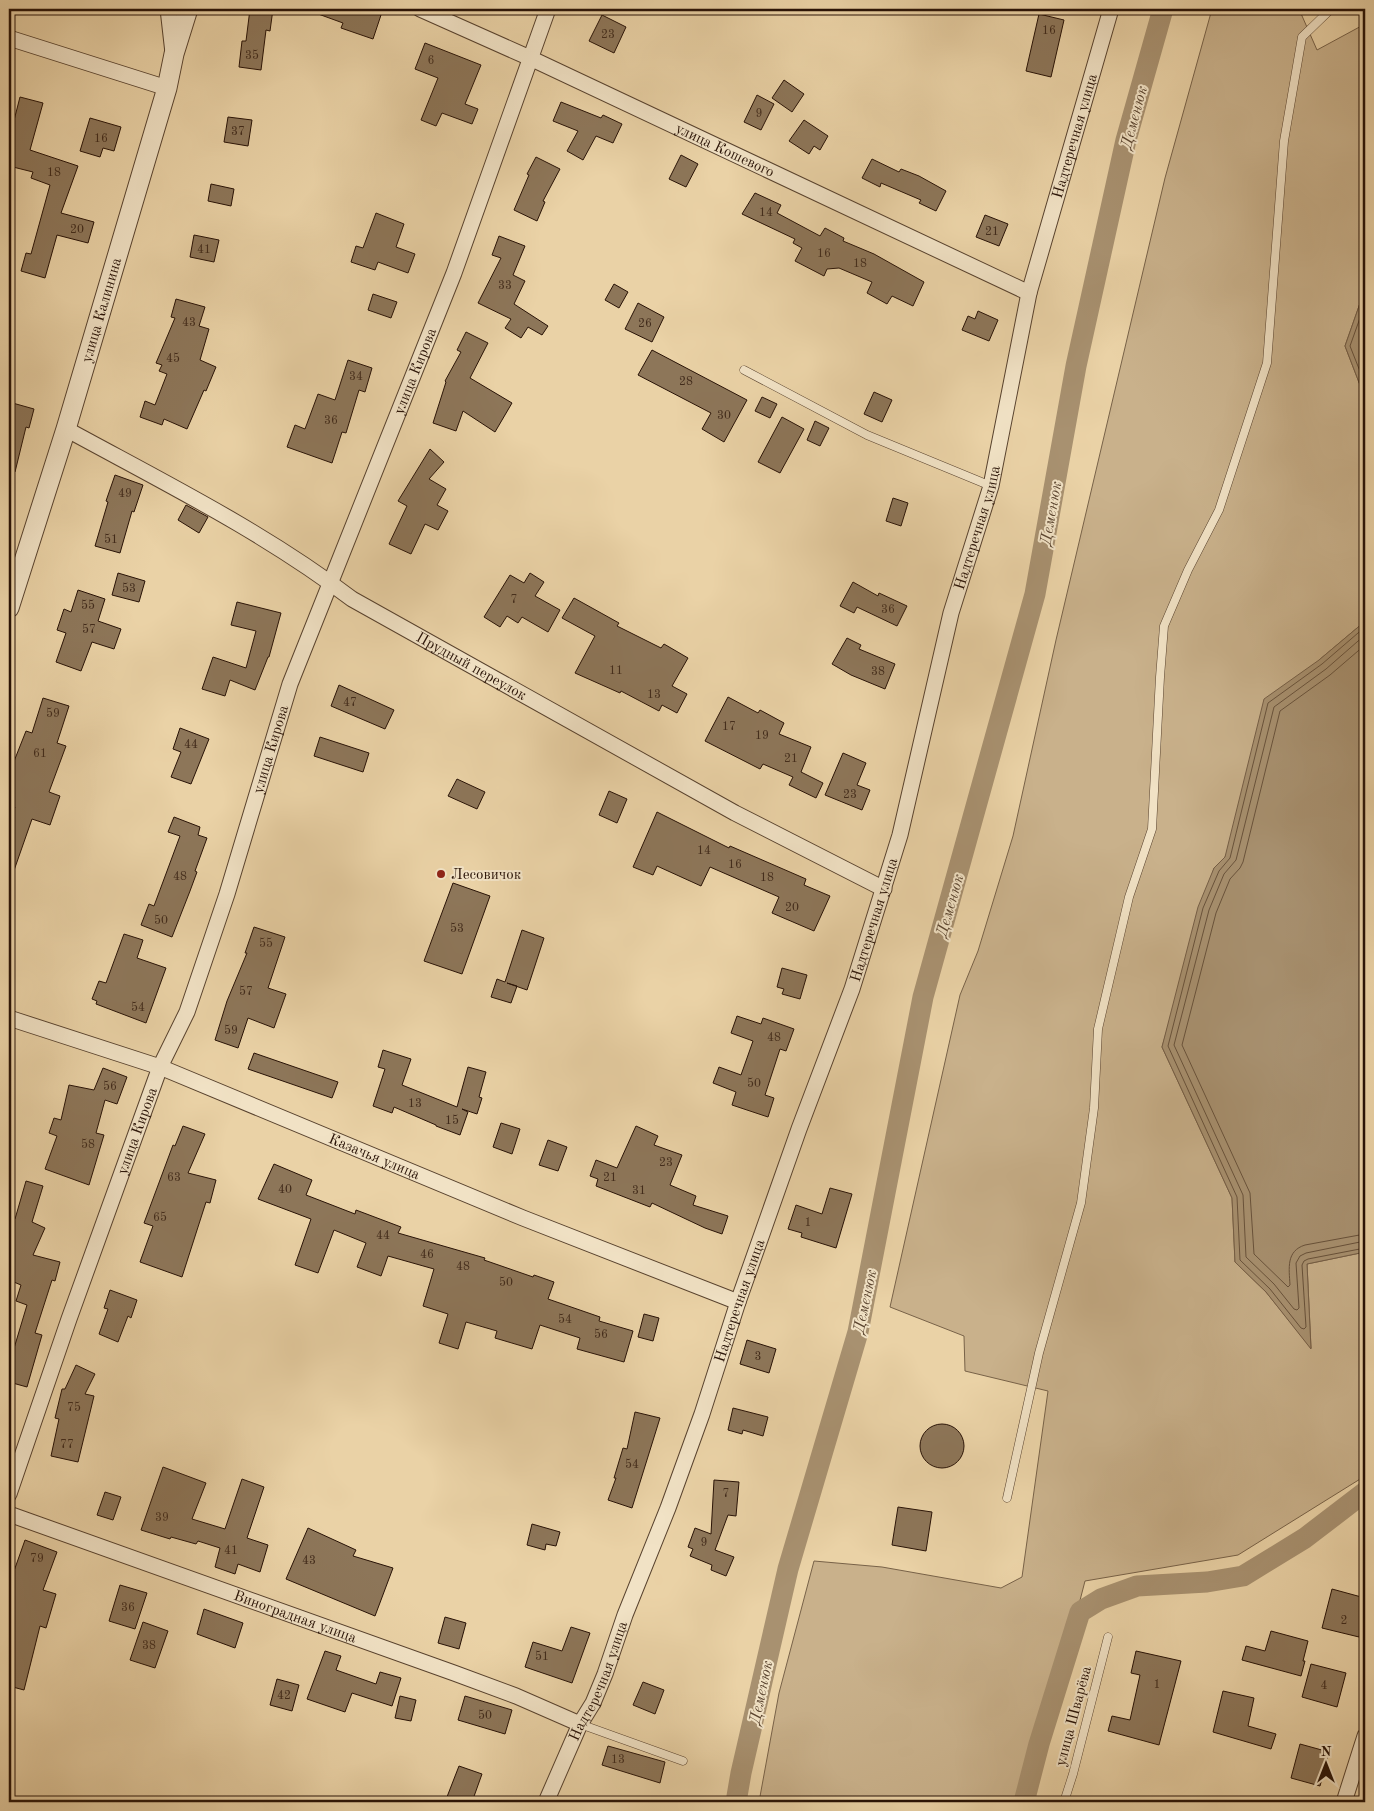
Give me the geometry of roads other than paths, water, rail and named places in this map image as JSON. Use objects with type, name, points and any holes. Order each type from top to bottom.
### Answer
[{"type":"street","points":[[168,9],[174,54]]},
{"type":"street","name":"улица Калинина","points":[[9,608],[66,429],[167,88],[174,54],[188,9]]},
{"type":"street","name":"улица Кошевого","points":[[420,9],[530,58],[1029,293]]},
{"type":"street","name":"улица Кирова","points":[[9,1494],[69,1319],[160,1067],[187,1012],[227,894],[290,684],[454,274],[548,9]]},
{"type":"street","name":"Надтеречная улица","points":[[546,1802],[580,1724],[593,1703],[625,1615],[668,1508],[702,1414],[738,1302],[852,989],[884,888],[900,835],[951,613],[991,486],[1029,293],[1111,9]]},
{"type":"street","points":[[9,38],[167,88]]},
{"type":"street","name":"Прудный переулок","points":[[66,429],[263,538],[352,600],[736,813],[884,888]]},
{"type":"street","name":"Казачья улица","points":[[9,1018],[160,1067],[523,1218],[738,1302]]},
{"type":"street","name":"Виноградная улица","points":[[9,1514],[454,1673],[516,1696],[580,1724]]},
{"type":"street","points":[[1344,1802],[1365,1736]]},
{"type":"lane","points":[[1007,1498],[1039,1353],[1081,1203],[1094,1108],[1098,1029],[1129,897],[1152,829],[1164,626],[1188,570],[1219,510],[1267,363],[1284,141],[1302,37],[1331,9]]},
{"type":"lane","points":[[744,370],[867,435],[991,486]]},
{"type":"lane","name":"улица Шварёва","points":[[1064,1802],[1108,1637]]},
{"type":"lane","points":[[580,1724],[684,1761]]},
{"type":"water","points":[[1365,289],[1365,398],[1345,346]]},
{"type":"water","points":[[1365,609],[1365,1252],[1307,1264],[1311,1349],[1266,1292],[1235,1262],[1232,1198],[1162,1047],[1198,907],[1214,868],[1225,857],[1264,699],[1319,660],[1363,623]]},
{"type":"waterway","name":"Деменюк","points":[[736,1802],[788,1569],[858,1332],[923,997],[1035,594],[1076,366],[1126,140],[1163,9]]},
{"type":"waterway","points":[[1024,1802],[1039,1744],[1080,1612],[1101,1599],[1137,1586],[1207,1582],[1243,1576],[1305,1538],[1365,1492]]},
{"type":"place","name":"Лесовичок","points":[[441,874]]}]
